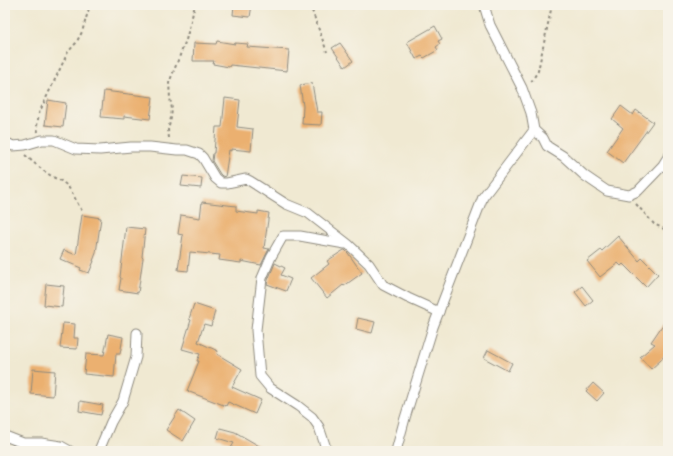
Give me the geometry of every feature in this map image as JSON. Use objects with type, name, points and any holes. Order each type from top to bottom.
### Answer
[{"type":"street","points":[[484,5],[490,25],[522,88],[531,113],[534,130],[543,138],[547,146],[563,156],[585,176],[607,191],[629,195],[638,192],[663,165],[668,156]]},
{"type":"street","points":[[396,451],[433,327],[483,198],[534,130]]},
{"type":"street","points":[[9,144],[25,145],[39,141],[54,140],[76,149],[100,150],[150,147],[187,150],[199,154],[215,178],[221,183],[246,179],[286,204],[308,213],[348,244],[370,264],[383,285],[439,312]]},
{"type":"street","points":[[327,451],[319,427],[312,417],[270,388],[260,376],[256,330],[262,278],[271,256],[283,236],[300,236],[348,244]]},
{"type":"street","points":[[99,451],[110,422],[123,401],[136,357],[138,332]]},
{"type":"street","points":[[5,436],[23,443],[41,443],[61,446],[70,451]]},
{"type":"path","points":[[39,141],[37,126],[39,113],[68,52],[76,43],[82,32],[90,5]]},
{"type":"path","points":[[177,150],[172,144],[168,135],[172,118],[169,84],[186,40],[195,5]]},
{"type":"path","points":[[310,5],[327,52]]},
{"type":"path","points":[[522,88],[529,85],[538,72],[552,5]]},
{"type":"path","points":[[9,144],[65,184],[72,192],[83,212]]},
{"type":"path","points":[[629,195],[654,224],[668,231]]},
{"type":"building","points":[[234,5],[252,5],[250,17],[233,15]]},
{"type":"building","points":[[435,26],[442,39],[438,41],[440,44],[436,47],[438,50],[424,58],[422,56],[416,59],[407,42]]},
{"type":"building","points":[[217,41],[235,44],[248,44],[247,47],[289,50],[287,71],[230,65],[229,67],[213,64],[214,61],[193,61],[194,43],[216,44]]},
{"type":"building","points":[[340,43],[353,61],[345,67],[332,48]]},
{"type":"building","points":[[312,83],[317,112],[322,112],[321,125],[302,124],[303,106],[300,85]]},
{"type":"building","points":[[104,91],[153,97],[150,119],[124,116],[124,119],[101,117]]},
{"type":"building","points":[[225,98],[240,100],[237,127],[253,129],[251,151],[229,150],[225,177],[220,174],[212,161],[216,127],[222,127]]},
{"type":"building","points":[[48,100],[66,103],[63,127],[45,125]]},
{"type":"building","points":[[621,106],[633,115],[636,110],[653,122],[623,163],[607,151],[623,128],[612,119]]},
{"type":"building","points":[[183,176],[202,178],[201,188],[181,186]]},
{"type":"building","points":[[202,202],[236,206],[236,211],[258,214],[258,211],[269,213],[264,248],[269,249],[261,265],[241,261],[241,263],[219,260],[220,255],[190,252],[188,271],[178,270],[183,235],[178,234],[181,215],[200,218]]},
{"type":"building","points":[[82,215],[101,218],[96,253],[89,273],[80,270],[81,268],[60,259],[64,250],[76,255]]},
{"type":"building","points":[[126,227],[145,229],[138,293],[119,290]]},
{"type":"building","points":[[618,236],[639,261],[642,258],[658,274],[646,287],[623,264],[621,266],[618,263],[600,277],[587,261],[601,250],[602,251]]},
{"type":"building","points":[[344,250],[348,253],[362,273],[344,286],[343,285],[327,298],[311,278],[329,264],[327,261]]},
{"type":"building","points":[[275,263],[285,268],[281,275],[291,279],[286,291],[267,284]]},
{"type":"building","points":[[46,284],[64,286],[62,307],[44,305]]},
{"type":"building","points":[[582,286],[593,300],[586,306],[575,292]]},
{"type":"building","points":[[194,304],[215,311],[211,326],[204,324],[198,342],[218,351],[217,354],[242,369],[232,387],[261,400],[255,414],[228,402],[226,406],[187,391],[199,361],[197,361],[200,354],[182,349],[191,320],[189,319]]},
{"type":"building","points":[[668,317],[668,350],[661,360],[651,369],[640,357],[655,344],[651,342]]},
{"type":"building","points":[[358,318],[375,322],[372,333],[356,329]]},
{"type":"building","points":[[63,323],[75,324],[74,338],[78,338],[77,349],[60,348]]},
{"type":"building","points":[[108,334],[123,337],[120,354],[116,354],[114,377],[84,374],[86,354],[104,355]]},
{"type":"building","points":[[488,350],[512,363],[508,371],[484,358]]},
{"type":"building","points":[[33,369],[55,371],[53,396],[31,394]]},
{"type":"building","points":[[593,383],[604,393],[597,401],[586,391]]},
{"type":"building","points":[[80,401],[103,405],[101,415],[79,411]]},
{"type":"building","points":[[179,410],[195,421],[183,441],[166,430]]},
{"type":"building","points":[[220,428],[235,432],[261,447],[260,450],[250,447],[248,451],[229,451],[234,443],[217,438]]}]
